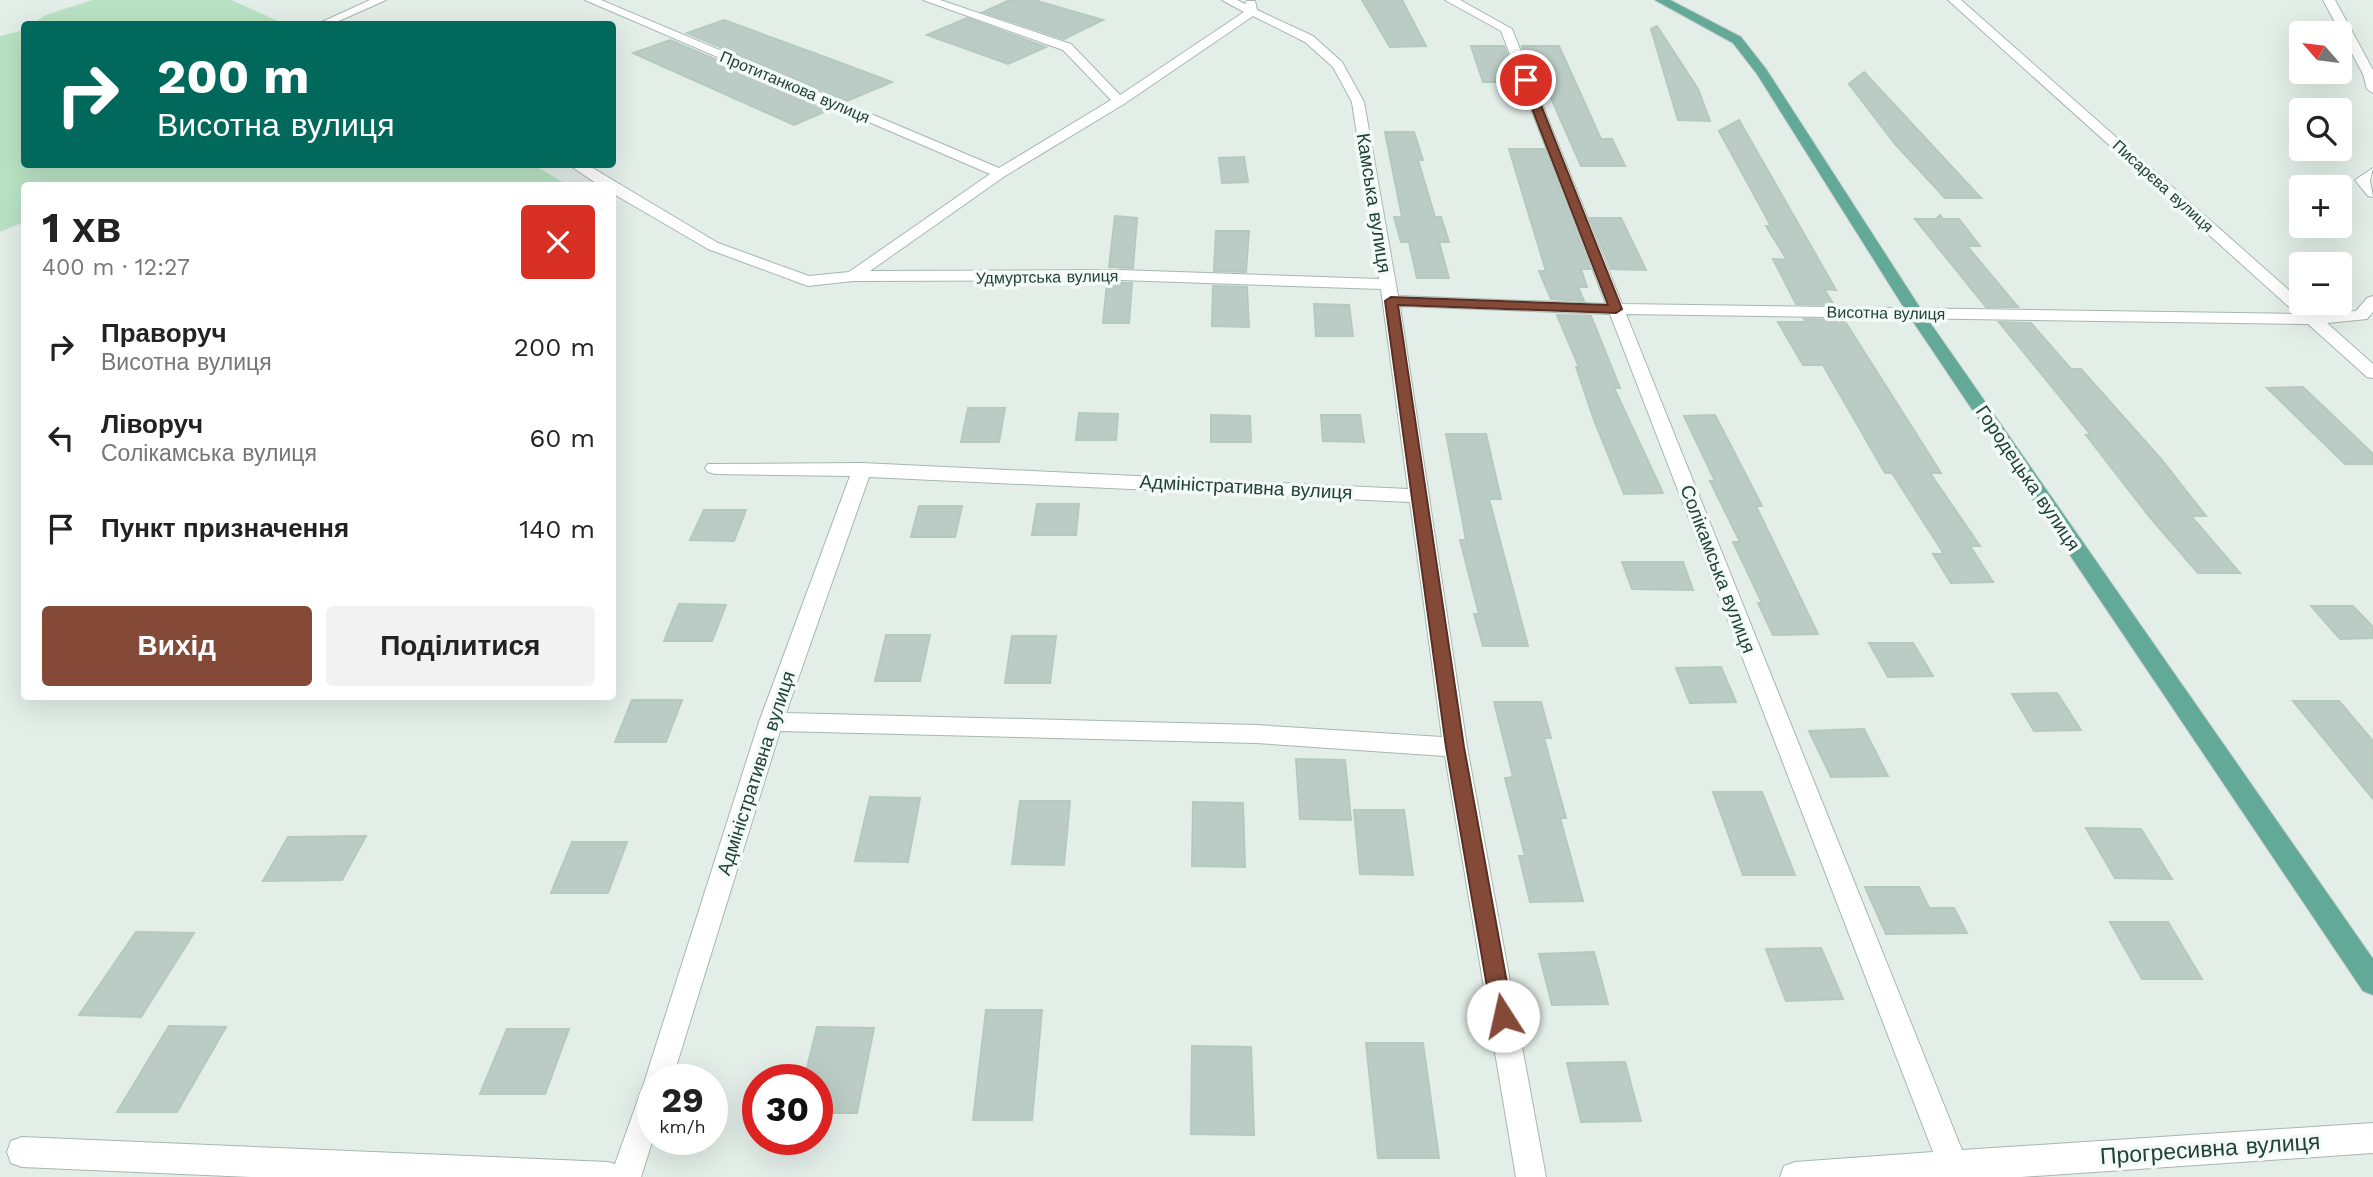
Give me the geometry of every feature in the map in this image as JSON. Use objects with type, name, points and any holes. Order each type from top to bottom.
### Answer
[{"type":"main road","name":"Городецька вулиця","points":[[1661,0],[1737,40],[1762,72],[1916,314],[2373,982]]},
{"type":"street","name":"Протитанкова вулиця","points":[[591,0],[1000,173]]},
{"type":"street","points":[[929,0],[1067,47],[1119,101]]},
{"type":"street","name":"Камська вулиця","points":[[1228,0],[1255,6],[1309,39],[1338,65],[1358,102],[1389,293],[1455,747],[1531,1177]]},
{"type":"street","name":"Солікамська вулиця","points":[[1451,0],[1506,30],[1953,1166]]},
{"type":"street","name":"Писарєва вулиця","points":[[1954,0],[2373,373]]},
{"type":"street","points":[[2329,0],[2369,74],[2373,89]]},
{"type":"street","points":[[334,21],[370,1]]},
{"type":"street","points":[[853,276],[1000,173],[1119,101],[1255,6]]},
{"type":"street","name":"Удмуртська вулиця","points":[[582,168],[605,182]]},
{"type":"street","points":[[2373,172],[2362,180],[2373,193]]},
{"type":"street","name":"Удмуртська вулиця","points":[[616,188],[713,246],[808,281],[853,276],[1120,275],[1389,293]]},
{"type":"street","name":"Висотна вулиця","points":[[1389,293],[1616,309],[2313,319],[2361,316],[2373,301]]},
{"type":"street","name":"Адміністративна вулиця","points":[[715,468],[862,469],[1419,496]]},
{"type":"street","name":"Адміністративна вулиця","points":[[662,1064],[771,722],[862,469]]},
{"type":"street","points":[[771,722],[1256,734],[1455,747]]},
{"type":"street","name":"Прогресивна вулиця","points":[[1796,1177],[2373,1138]]},
{"type":"street","points":[[626,1177],[637,1143]]},
{"type":"street","points":[[22,1152],[608,1177]]},
{"type":"green space","points":[[92,0],[231,0],[278,21],[37,21],[46,15]]},
{"type":"green space","points":[[21,31],[21,168],[539,168],[563,182],[21,182],[21,223],[0,232],[0,36]]},
{"type":"building","points":[[1010,0],[1034,0],[1103,20],[1064,39],[983,12]]},
{"type":"building","points":[[1362,0],[1402,0],[1426,46],[1390,47]]},
{"type":"building","points":[[967,18],[1046,47],[1008,64],[927,35]]},
{"type":"building","points":[[724,20],[892,82],[847,101],[687,33]]},
{"type":"building","points":[[1657,26],[1698,89],[1710,121],[1678,120],[1651,29]]},
{"type":"building","points":[[670,40],[831,109],[794,125],[633,53]]},
{"type":"building","points":[[1471,46],[1504,46],[1518,82],[1483,82]]},
{"type":"building","points":[[1522,46],[1559,46],[1601,139],[1612,139],[1625,166],[1581,166],[1544,82],[1536,82]]},
{"type":"building","points":[[1864,72],[1981,198],[1945,198],[1895,144],[1849,84]]},
{"type":"building","points":[[1739,120],[1836,290],[1824,289],[1834,305],[1796,304],[1773,259],[1787,260],[1766,226],[1771,226],[1719,131]]},
{"type":"building","points":[[1385,132],[1414,132],[1423,160],[1418,160],[1435,217],[1441,217],[1449,242],[1439,242],[1449,278],[1417,278],[1409,242],[1401,242],[1394,217],[1402,217]]},
{"type":"building","points":[[1509,149],[1544,149],[1590,269],[1581,269],[1587,287],[1578,287],[1584,301],[1551,299],[1539,271],[1546,271]]},
{"type":"building","points":[[1244,157],[1248,182],[1222,183],[1219,158]]},
{"type":"building","points":[[1940,215],[1943,219],[1959,219],[1980,246],[1967,246],[2018,307],[1986,307],[1915,219],[1936,219]]},
{"type":"building","points":[[1115,216],[1137,218],[1133,268],[1109,267]]},
{"type":"building","points":[[1590,218],[1621,218],[1646,270],[1611,269]]},
{"type":"building","points":[[1216,231],[1249,231],[1246,272],[1214,271]]},
{"type":"building","points":[[1107,283],[1132,283],[1129,323],[1103,323]]},
{"type":"building","points":[[1213,286],[1247,287],[1249,327],[1212,326]]},
{"type":"building","points":[[1314,304],[1349,305],[1353,336],[1316,336]]},
{"type":"building","points":[[1557,315],[1591,316],[1620,388],[1614,388],[1663,493],[1624,494],[1594,420],[1576,367],[1579,367]]},
{"type":"building","points":[[1804,319],[1844,320],[1941,473],[1930,473],[1980,546],[1970,546],[1993,582],[1951,583],[1933,554],[1944,554],[1892,473],[1885,473],[1823,365],[1803,365],[1778,322],[1806,322]]},
{"type":"building","points":[[1999,322],[2031,323],[2071,369],[2081,369],[2161,459],[2206,516],[2191,516],[2240,573],[2198,573],[2148,515],[2086,435],[2091,435]]},
{"type":"building","points":[[2303,387],[2373,454],[2373,464],[2345,464],[2267,388]]},
{"type":"building","points":[[968,408],[1005,408],[999,442],[961,442]]},
{"type":"building","points":[[1079,413],[1118,414],[1116,440],[1076,440]]},
{"type":"building","points":[[1211,415],[1250,416],[1251,442],[1211,442]]},
{"type":"building","points":[[1321,415],[1360,415],[1364,442],[1323,441]]},
{"type":"building","points":[[1715,415],[1762,506],[1756,506],[1818,634],[1773,635],[1758,603],[1762,603],[1733,542],[1740,542],[1710,481],[1715,481],[1684,416]]},
{"type":"building","points":[[1446,434],[1486,434],[1501,499],[1489,499],[1528,646],[1483,646],[1474,614],[1479,614],[1460,540],[1466,540]]},
{"type":"building","points":[[1037,504],[1079,504],[1076,535],[1032,535]]},
{"type":"building","points":[[919,506],[962,506],[955,537],[911,537]]},
{"type":"building","points":[[704,510],[746,510],[734,541],[690,540]]},
{"type":"building","points":[[1622,562],[1683,562],[1693,590],[1632,589]]},
{"type":"building","points":[[679,604],[726,605],[712,641],[664,641]]},
{"type":"building","points":[[2311,606],[2353,606],[2373,627],[2373,638],[2340,639]]},
{"type":"building","points":[[886,635],[930,635],[920,681],[875,681]]},
{"type":"building","points":[[1012,636],[1056,636],[1050,683],[1005,683]]},
{"type":"building","points":[[1869,643],[1913,643],[1933,676],[1888,677]]},
{"type":"building","points":[[1721,667],[1736,702],[1690,703],[1676,668]]},
{"type":"building","points":[[2057,693],[2081,730],[2034,731],[2012,694]]},
{"type":"building","points":[[632,700],[682,700],[666,742],[615,742]]},
{"type":"building","points":[[2293,701],[2339,701],[2373,741],[2373,799]]},
{"type":"building","points":[[1494,702],[1541,702],[1551,738],[1544,738],[1566,818],[1560,818],[1583,901],[1530,902],[1519,856],[1525,856],[1505,778],[1513,777]]},
{"type":"building","points":[[1864,729],[1888,776],[1831,777],[1809,731]]},
{"type":"building","points":[[1296,759],[1345,760],[1351,820],[1300,819]]},
{"type":"building","points":[[1713,792],[1762,792],[1795,875],[1743,875]]},
{"type":"building","points":[[870,797],[920,798],[908,862],[855,861]]},
{"type":"building","points":[[1020,801],[1070,801],[1064,865],[1012,864]]},
{"type":"building","points":[[1193,802],[1243,803],[1245,867],[1192,866]]},
{"type":"building","points":[[1354,810],[1404,810],[1413,875],[1360,874]]},
{"type":"building","points":[[2086,828],[2141,829],[2172,879],[2115,878]]},
{"type":"building","points":[[366,836],[342,880],[263,881],[288,837]]},
{"type":"building","points":[[572,842],[627,842],[608,893],[551,893]]},
{"type":"building","points":[[1865,887],[1919,887],[1929,908],[1954,908],[1967,933],[1886,934]]},
{"type":"building","points":[[2110,922],[2168,922],[2202,979],[2142,979]]},
{"type":"building","points":[[136,932],[194,933],[141,1017],[79,1015]]},
{"type":"building","points":[[1821,948],[1843,999],[1786,1001],[1766,949]]},
{"type":"building","points":[[1594,952],[1608,1004],[1552,1005],[1539,954]]},
{"type":"building","points":[[986,1010],[1042,1010],[1032,1120],[973,1120]]},
{"type":"building","points":[[169,1026],[226,1027],[177,1112],[117,1112]]},
{"type":"building","points":[[817,1027],[874,1028],[857,1113],[833,1113],[833,1064],[808,1064]]},
{"type":"building","points":[[507,1029],[569,1029],[545,1094],[480,1094]]},
{"type":"building","points":[[1366,1043],[1423,1043],[1439,1158],[1378,1158]]},
{"type":"building","points":[[1192,1046],[1251,1047],[1254,1135],[1191,1134]]},
{"type":"building","points":[[1625,1062],[1641,1121],[1581,1122],[1567,1063]]},
{"type":"route","points":[[1503,1016],[1455,747],[1391,301],[1616,309],[1526,80]]}]
